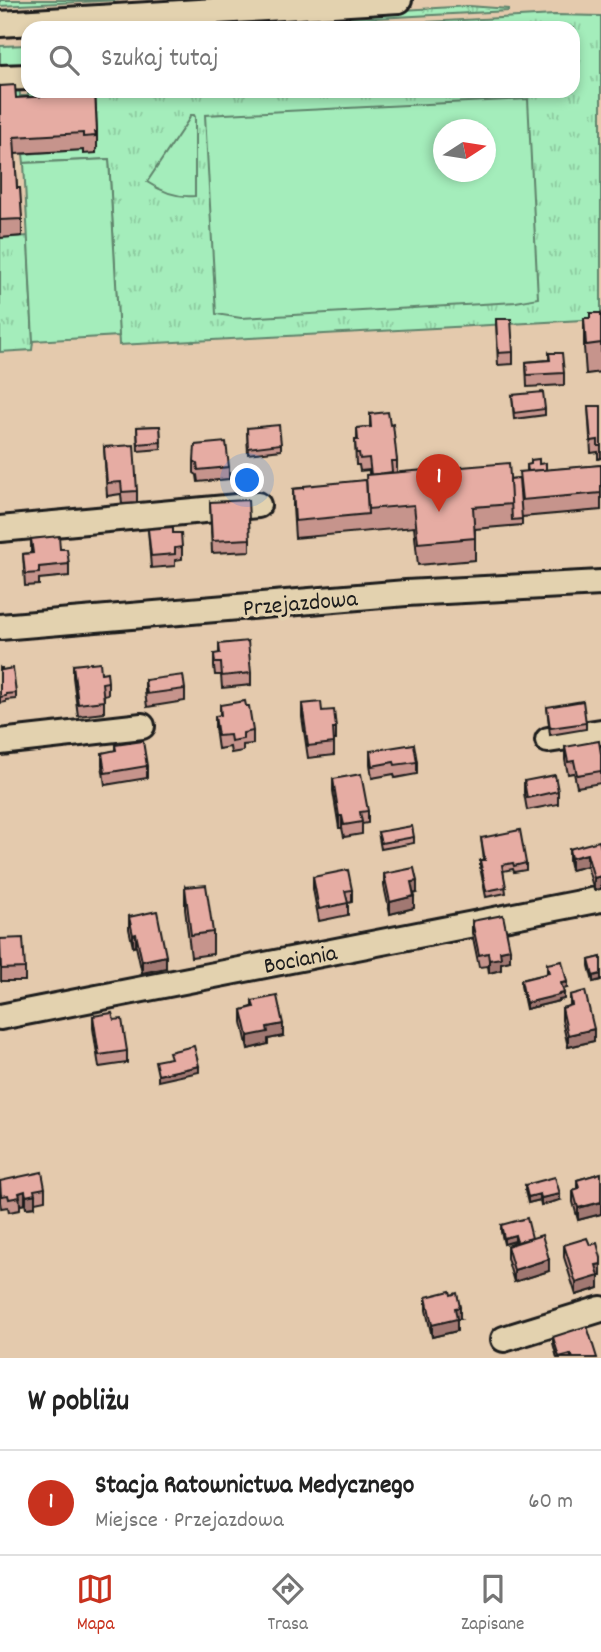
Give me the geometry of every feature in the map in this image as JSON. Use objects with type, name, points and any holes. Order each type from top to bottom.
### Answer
[{"type":"street","points":[[40,21],[265,4],[399,0]]},
{"type":"street","points":[[0,24],[21,22]]},
{"type":"street","points":[[0,78],[21,77]]},
{"type":"street","points":[[0,528],[258,505]]},
{"type":"street","name":"Przejazdowa","points":[[0,627],[406,593],[601,583]]},
{"type":"street","points":[[0,742],[142,726]]},
{"type":"street","points":[[548,740],[601,732]]},
{"type":"street","name":"Bociania","points":[[0,1017],[601,899]]},
{"type":"street","points":[[504,1339],[601,1309]]},
{"type":"green space","points":[[0,0],[119,0],[0,6]]},
{"type":"green space","points":[[469,6],[508,9],[320,21],[249,21]]},
{"type":"green space","points":[[555,15],[601,16],[601,319],[119,345],[109,159],[24,163],[23,154],[97,149],[16,116],[0,85],[19,84],[21,98],[580,98],[580,21],[446,21]]},
{"type":"green space","points":[[21,45],[21,68],[0,70],[0,46]]},
{"type":"green space","points":[[528,99],[538,298],[516,302],[241,318],[216,314],[205,115]]},
{"type":"green space","points":[[190,115],[195,117],[195,196],[182,196],[147,182]]},
{"type":"green space","points":[[109,159],[119,336],[33,341],[24,163]]},
{"type":"green space","points":[[28,236],[32,350],[0,352],[0,238]]},
{"type":"building","points":[[15,85],[16,98],[95,98],[96,136],[83,137],[83,133],[14,137],[22,219],[0,220],[0,86]]},
{"type":"building","points":[[590,313],[601,313],[601,343],[586,345],[584,318],[590,318]]},
{"type":"building","points":[[496,319],[511,319],[513,352],[498,353]]},
{"type":"building","points":[[549,353],[562,353],[564,373],[527,375],[526,362],[550,360]]},
{"type":"building","points":[[543,392],[545,409],[514,413],[512,395]]},
{"type":"building","points":[[588,406],[601,406],[601,446],[598,446],[598,440],[591,441]]},
{"type":"building","points":[[388,412],[390,425],[393,424],[397,461],[391,461],[392,472],[371,475],[369,458],[360,459],[359,453],[356,453],[357,428],[371,427],[370,414]]},
{"type":"building","points":[[279,425],[281,444],[248,448],[247,428]]},
{"type":"building","points":[[160,426],[161,442],[138,444],[137,427]]},
{"type":"building","points":[[226,442],[229,467],[198,470],[194,461],[195,445]]},
{"type":"building","points":[[134,445],[137,491],[122,492],[121,482],[107,483],[104,447]]},
{"type":"building","points":[[539,459],[539,464],[546,463],[546,470],[528,471],[527,465],[531,464],[531,460]]},
{"type":"building","points":[[509,463],[512,504],[473,507],[475,538],[418,543],[414,505],[368,509],[366,475]]},
{"type":"building","points":[[601,465],[601,493],[522,500],[519,472]]},
{"type":"building","points":[[519,478],[522,519],[512,520],[510,479]]},
{"type":"building","points":[[366,480],[368,514],[295,521],[293,489]]},
{"type":"building","points":[[248,500],[250,539],[212,541],[210,502]]},
{"type":"building","points":[[173,527],[173,533],[181,533],[182,547],[175,548],[175,554],[151,556],[148,529]]},
{"type":"building","points":[[59,536],[60,549],[67,549],[69,564],[39,567],[39,573],[25,574],[23,554],[33,553],[31,539]]},
{"type":"building","points":[[248,641],[251,673],[222,676],[221,663],[215,663],[214,654],[220,653],[219,644]]},
{"type":"building","points":[[100,662],[101,673],[107,672],[108,682],[102,683],[104,701],[78,704],[73,665]]},
{"type":"building","points":[[0,668],[13,668],[16,693],[0,697]]},
{"type":"building","points":[[183,675],[185,689],[147,694],[145,680]]},
{"type":"building","points":[[245,701],[246,706],[249,706],[253,731],[243,733],[243,739],[231,741],[230,735],[218,736],[215,716],[221,715],[220,705]]},
{"type":"building","points":[[583,701],[586,723],[550,728],[547,707]]},
{"type":"building","points":[[321,702],[322,711],[334,710],[334,743],[308,746],[302,704]]},
{"type":"building","points":[[143,741],[147,766],[105,773],[102,753],[116,750],[115,745]]},
{"type":"building","points":[[599,741],[601,771],[577,775],[574,761],[568,762],[565,747]]},
{"type":"building","points":[[414,744],[417,762],[372,766],[370,751]]},
{"type":"building","points":[[361,774],[368,811],[360,812],[362,822],[344,825],[342,816],[339,816],[333,779]]},
{"type":"building","points":[[555,775],[558,791],[527,798],[524,781]]},
{"type":"building","points":[[412,826],[414,837],[381,843],[378,832]]},
{"type":"building","points":[[520,830],[526,863],[502,865],[506,887],[486,891],[480,860],[485,860],[481,838]]},
{"type":"building","points":[[599,841],[601,876],[594,878],[587,854],[571,858],[569,849]]},
{"type":"building","points":[[414,868],[417,881],[411,882],[414,896],[390,902],[384,874]]},
{"type":"building","points":[[348,870],[352,890],[345,891],[348,903],[319,909],[313,877]]},
{"type":"building","points":[[206,885],[213,932],[191,935],[185,887]]},
{"type":"building","points":[[157,911],[166,956],[142,961],[129,917]]},
{"type":"building","points":[[503,915],[510,949],[500,951],[501,958],[489,960],[488,953],[479,955],[472,921]]},
{"type":"building","points":[[23,938],[25,968],[1,969],[0,939]]},
{"type":"building","points":[[601,957],[601,974],[593,976],[589,960]]},
{"type":"building","points":[[562,961],[567,982],[561,983],[564,993],[526,1003],[521,980],[549,973],[547,964]]},
{"type":"building","points":[[585,991],[594,1029],[568,1035],[562,1008],[572,1005],[570,995]]},
{"type":"building","points":[[277,996],[283,1024],[267,1027],[268,1032],[248,1036],[242,1010],[254,1007],[252,1001]]},
{"type":"building","points":[[112,1013],[114,1020],[122,1019],[127,1051],[99,1055],[93,1016]]},
{"type":"building","points":[[194,1046],[199,1066],[158,1075],[155,1061],[171,1058],[169,1052]]},
{"type":"building","points":[[42,1172],[45,1188],[34,1190],[35,1194],[26,1196],[25,1191],[19,1193],[20,1197],[9,1199],[8,1195],[1,1196],[0,1181]]},
{"type":"building","points":[[601,1173],[601,1202],[578,1208],[573,1190],[579,1188],[577,1180]]},
{"type":"building","points":[[555,1177],[560,1194],[541,1198],[540,1194],[528,1197],[525,1185]]},
{"type":"building","points":[[527,1218],[532,1238],[517,1242],[515,1235],[504,1238],[501,1225]]},
{"type":"building","points":[[542,1235],[549,1259],[514,1270],[507,1246]]},
{"type":"building","points":[[587,1238],[590,1245],[597,1243],[601,1258],[601,1264],[596,1265],[599,1276],[576,1283],[564,1245]]},
{"type":"building","points":[[450,1291],[451,1295],[457,1293],[460,1307],[455,1308],[457,1319],[432,1325],[426,1297]]},
{"type":"building","points":[[587,1326],[597,1358],[573,1358],[571,1354],[559,1357],[553,1337]]},
{"type":"place","name":"Stacja Ratownictwa Medycznego","points":[[439,512]]}]
